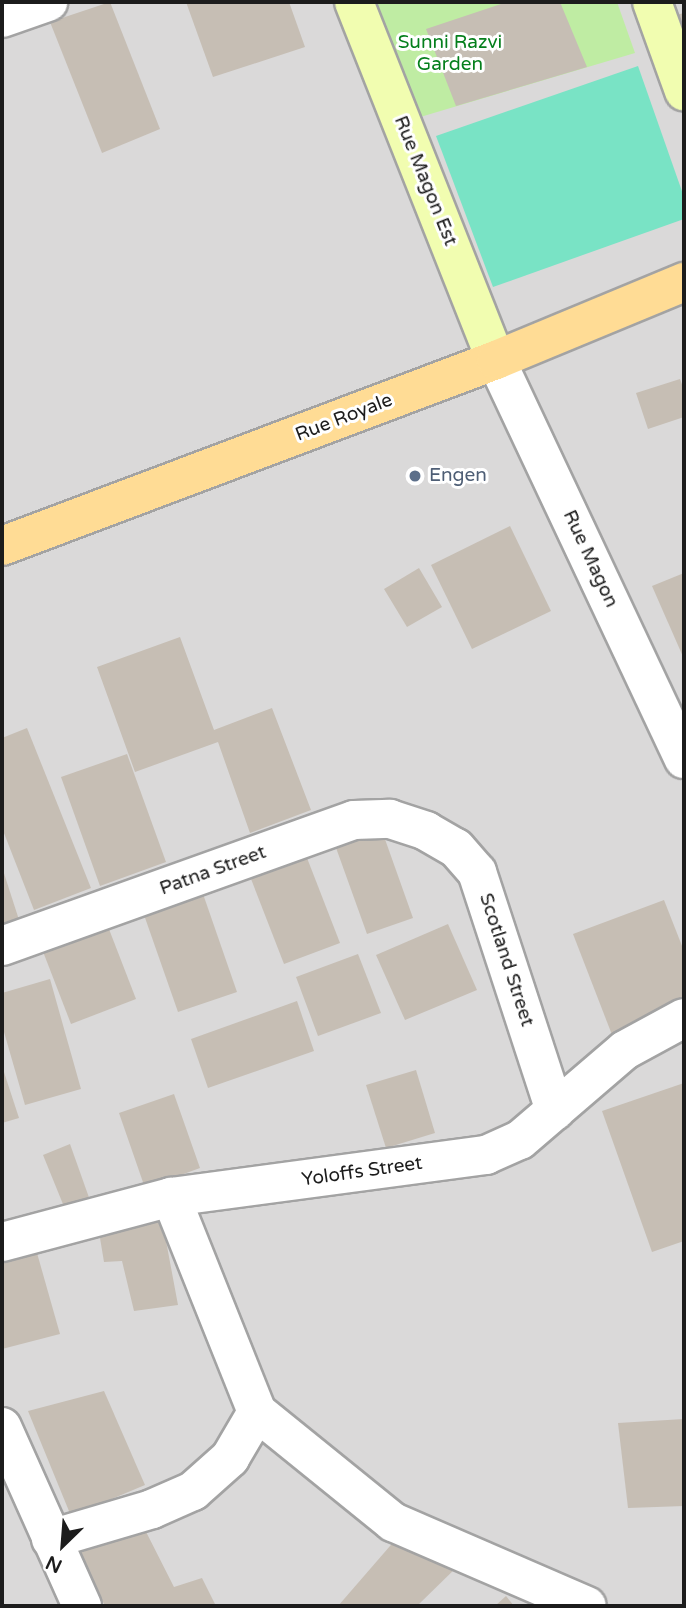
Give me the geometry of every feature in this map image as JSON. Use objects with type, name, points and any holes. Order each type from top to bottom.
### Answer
[{"type":"main road","name":"Rue Magon Est","points":[[354,2],[496,360]]},
{"type":"main road","points":[[652,2],[684,91]]},
{"type":"main road","name":"Rue Royale","points":[[2,546],[496,360],[684,282]]},
{"type":"street","points":[[2,18],[41,3]]},
{"type":"street","name":"Rue Magon","points":[[496,360],[684,759]]},
{"type":"street","name":"Patna Street","points":[[2,946],[354,820],[390,819],[426,831]]},
{"type":"street","name":"Scotland Street","points":[[426,831],[456,848],[477,872],[555,1111]]},
{"type":"street","name":"Yoloffs Street","points":[[2,1242],[171,1197],[486,1155],[520,1140],[625,1050],[684,1018]]},
{"type":"street","points":[[171,1197],[257,1412],[393,1522],[587,1606]]},
{"type":"street","points":[[51,1539],[152,1509],[193,1492],[230,1458],[257,1412]]},
{"type":"street","points":[[2,1427],[82,1606]]},
{"type":"shaded area","points":[[2,2],[684,2],[684,1606],[2,1606]]},
{"type":"green space","name":"Sunni Razvi Garden","points":[[375,2],[617,2],[635,53],[417,118]]},
{"type":"green space","points":[[638,66],[684,197],[684,219],[493,287],[436,136]]},
{"type":"building","points":[[110,2],[160,129],[102,153],[50,22]]},
{"type":"building","points":[[186,2],[289,2],[305,47],[213,77]]},
{"type":"building","points":[[507,2],[560,2],[587,67],[456,106],[426,29]]},
{"type":"building","points":[[684,13],[684,52],[672,16]]},
{"type":"building","points":[[680,379],[684,390],[684,417],[648,429],[636,393]]},
{"type":"building","points":[[510,526],[551,611],[472,649],[431,565]]},
{"type":"building","points":[[419,568],[442,607],[407,627],[384,589]]},
{"type":"building","points":[[684,573],[684,659],[652,586]]},
{"type":"building","points":[[180,637],[214,730],[272,708],[311,810],[250,833],[218,742],[135,772],[97,667]]},
{"type":"building","points":[[27,728],[91,888],[34,910],[2,828],[2,738]]},
{"type":"building","points":[[127,754],[166,862],[100,886],[61,777]]},
{"type":"building","points":[[381,828],[413,918],[367,934],[335,845]]},
{"type":"building","points":[[302,845],[340,943],[284,964],[246,866]]},
{"type":"building","points":[[2,867],[20,923],[2,929]]},
{"type":"building","points":[[202,891],[237,992],[178,1012],[143,912]]},
{"type":"building","points":[[664,900],[684,951],[684,1013],[614,1040],[573,934]]},
{"type":"building","points":[[107,924],[136,999],[71,1024],[42,949]]},
{"type":"building","points":[[448,924],[477,990],[405,1020],[376,955]]},
{"type":"building","points":[[358,954],[381,1013],[318,1036],[296,977]]},
{"type":"building","points":[[50,979],[81,1089],[25,1105],[2,1025],[2,993]]},
{"type":"building","points":[[297,1001],[314,1051],[208,1088],[191,1039]]},
{"type":"building","points":[[2,1066],[19,1118],[2,1123]]},
{"type":"building","points":[[416,1070],[435,1133],[386,1148],[366,1085]]},
{"type":"building","points":[[684,1083],[684,1241],[652,1252],[602,1111]]},
{"type":"building","points":[[174,1094],[200,1168],[145,1188],[119,1113]]},
{"type":"building","points":[[70,1144],[92,1206],[67,1214],[43,1155]]},
{"type":"building","points":[[161,1214],[178,1305],[134,1311],[122,1261],[104,1262],[98,1226]]},
{"type":"building","points":[[35,1246],[60,1334],[2,1349],[2,1257]]},
{"type":"building","points":[[104,1391],[145,1485],[71,1516],[28,1411]]},
{"type":"building","points":[[684,1419],[684,1506],[628,1508],[618,1423]]},
{"type":"building","points":[[137,1514],[174,1587],[202,1578],[216,1606],[105,1606],[77,1549]]},
{"type":"building","points":[[403,1531],[461,1563],[417,1606],[338,1606]]},
{"type":"building","points":[[506,1596],[514,1606],[495,1606]]},
{"type":"place","name":"Engen","points":[[415,476]]}]
